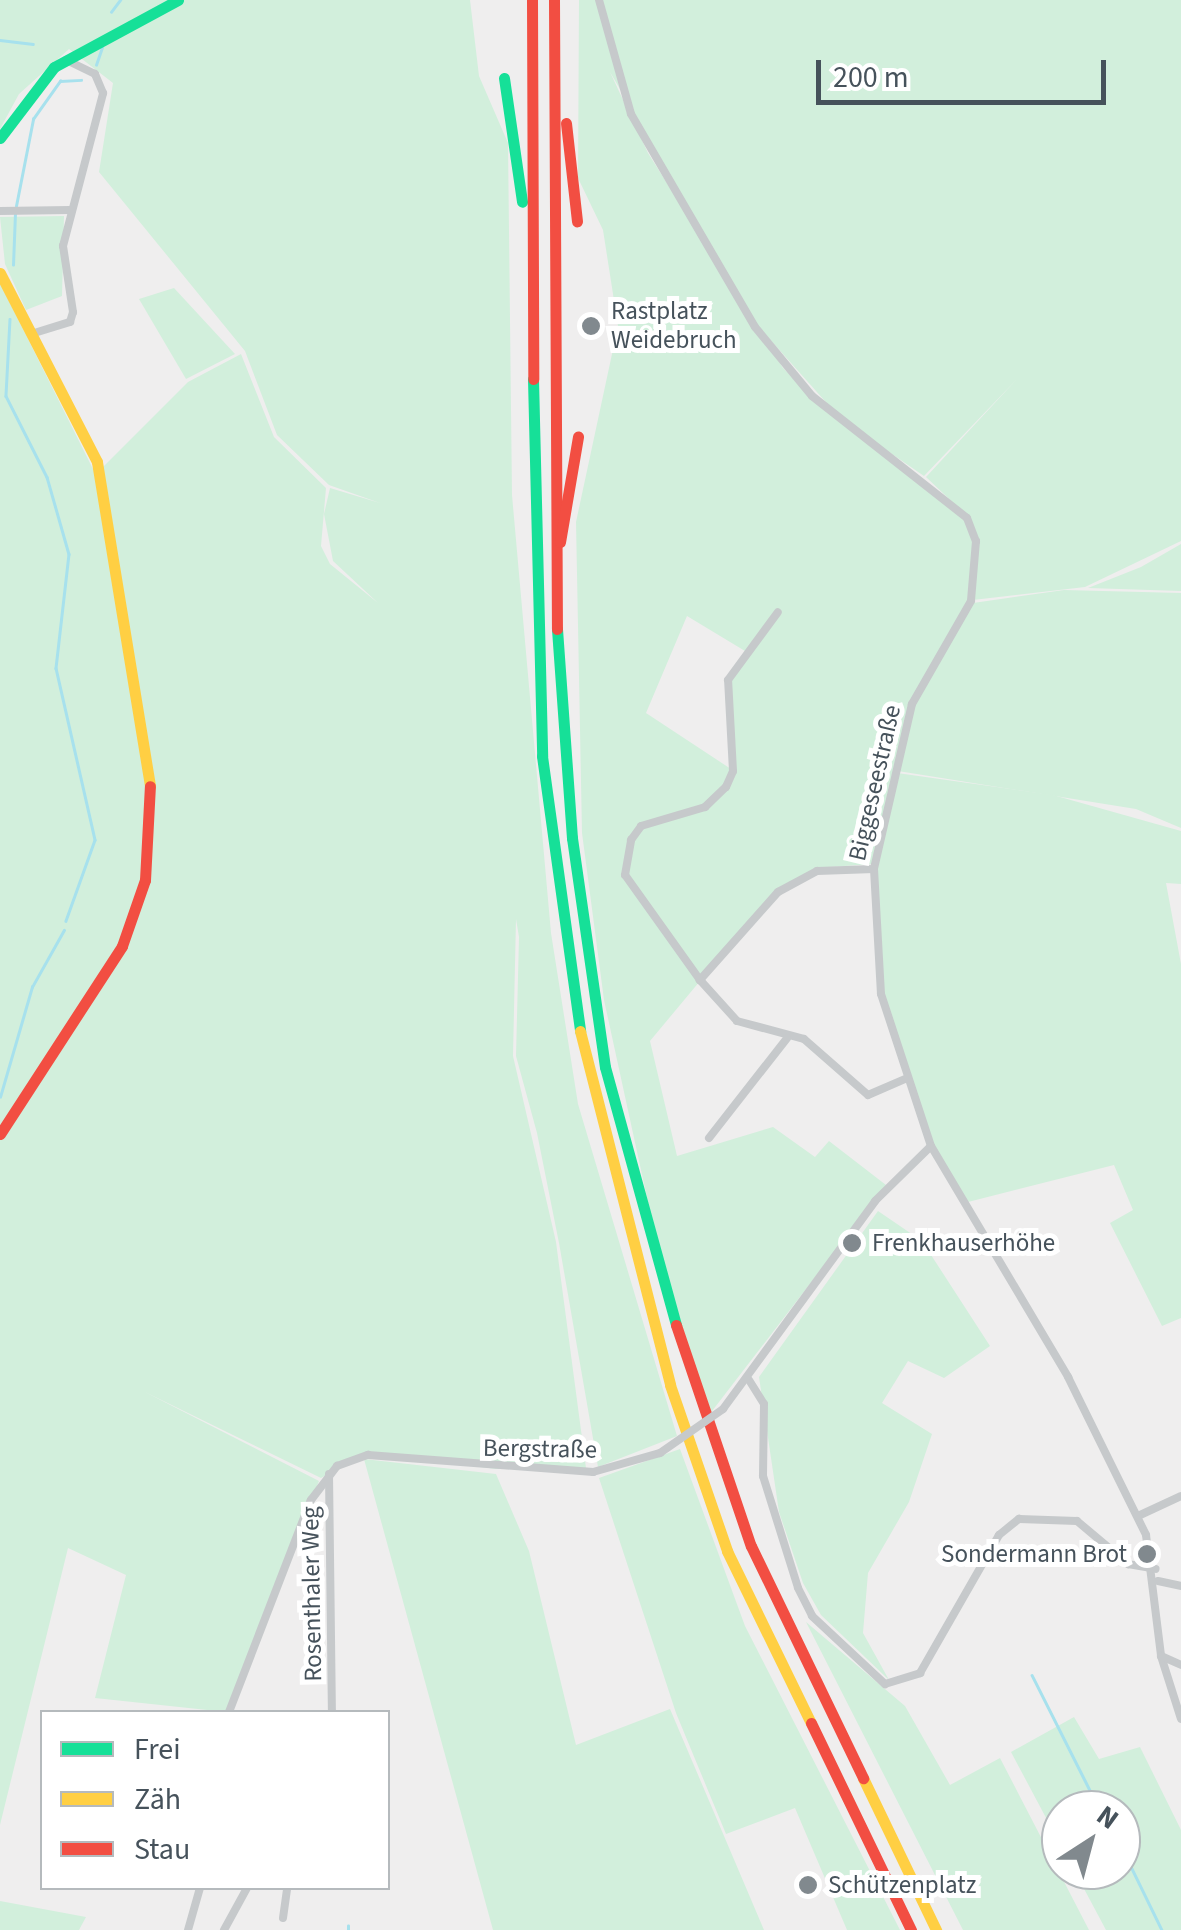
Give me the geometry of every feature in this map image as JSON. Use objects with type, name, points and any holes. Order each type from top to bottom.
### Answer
[{"type":"main road","points":[[0,138],[60,63],[178,0]]},
{"type":"main road","points":[[532,0],[526,432],[542,756],[586,1074],[670,1385],[727,1551],[912,1930]]},
{"type":"main road","points":[[554,0],[553,575],[572,838],[605,1067],[648,1241],[751,1546],[936,1930]]},
{"type":"main road","points":[[504,78],[529,236]]},
{"type":"main road","points":[[556,86],[577,221]]},
{"type":"main road","points":[[0,273],[102,480],[154,812],[145,880],[122,946],[0,1134]]},
{"type":"main road","points":[[553,575],[578,437]]},
{"type":"street","name":"Biggeseestraße","points":[[599,0],[631,114],[756,327],[812,396],[924,477],[967,518],[976,541],[971,601],[912,704],[874,869],[881,994],[905,1079],[931,1146],[1068,1377],[1138,1516],[1156,1569],[1161,1656],[1181,1719]]},
{"type":"street","points":[[31,334],[70,322],[73,312],[63,246],[103,87],[60,63]]},
{"type":"street","points":[[0,212],[70,210]]},
{"type":"street","points":[[778,612],[728,680],[734,770],[726,786],[705,808],[641,826],[631,840],[626,875],[700,980],[737,1021],[787,1038],[804,1039],[868,1096],[905,1079]]},
{"type":"street","points":[[700,980],[778,892],[817,871],[874,869]]},
{"type":"street","points":[[709,1138],[787,1038]]},
{"type":"street","name":"Bergstraße","points":[[329,1474],[368,1456],[548,1474],[617,1469],[660,1453],[723,1408],[749,1380],[874,1201],[931,1146]]},
{"type":"street","points":[[749,1380],[764,1404],[764,1476],[798,1588],[812,1616],[885,1684],[920,1673],[999,1535],[1019,1520],[1078,1521],[1128,1564],[1156,1569]]},
{"type":"street","points":[[230,1710],[329,1474]]},
{"type":"street","name":"Rosenthaler Weg","points":[[329,1474],[332,1710]]},
{"type":"street","points":[[1138,1516],[1181,1496]]},
{"type":"street","points":[[1158,1581],[1181,1586]]},
{"type":"street","points":[[1161,1656],[1181,1665]]},
{"type":"street","points":[[188,1930],[199,1890]]},
{"type":"street","points":[[224,1930],[246,1890]]},
{"type":"street","points":[[283,1918],[286,1890]]},
{"type":"green space","points":[[0,0],[470,0],[479,76],[508,143],[512,495],[551,933],[578,1104],[677,1436],[598,1467],[559,1243],[537,1133],[516,1056],[516,919],[513,1056],[556,1242],[586,1468],[496,1469],[367,1452],[321,1478],[145,1392],[319,1481],[227,1710],[95,1698],[126,1575],[68,1548],[0,1825],[0,283],[95,473],[137,681],[102,468],[188,382],[241,354],[274,437],[326,488],[321,546],[330,564],[378,603],[333,561],[324,514],[330,488],[380,503],[329,485],[277,435],[245,351],[99,172],[113,83],[69,49],[19,94],[0,129]]},
{"type":"green space","points":[[579,0],[1181,0],[1181,541],[1085,587],[973,600],[977,540],[967,516],[926,477],[1017,379],[924,476],[841,419],[758,326],[610,72],[648,153],[783,368],[838,421],[923,479],[965,519],[974,542],[969,601],[910,702],[872,864],[830,867],[764,903],[699,978],[624,875],[700,981],[650,1041],[677,1156],[773,1127],[815,1157],[829,1141],[886,1185],[709,1415],[656,1239],[604,1000],[582,833],[576,522],[618,326],[603,230],[578,178]],"holes":[[[687,616],[745,651],[725,695],[734,771],[646,713]]]},
{"type":"green space","points":[[64,216],[62,296],[26,310],[5,264],[0,217]]},
{"type":"green space","points":[[174,288],[235,354],[186,379],[139,299]]},
{"type":"green space","points":[[1181,544],[1181,591],[1088,588],[1141,567]]},
{"type":"green space","points":[[1064,590],[1181,593],[1181,828],[1136,809],[898,771],[914,704],[973,603]]},
{"type":"green space","points":[[897,773],[1053,795],[1181,831],[1181,884],[1166,883],[1181,964],[1181,1318],[1162,1326],[1110,1223],[1133,1210],[1114,1165],[968,1202],[931,1140],[883,993],[876,870]]},
{"type":"green space","points":[[878,1211],[922,1241],[990,1346],[944,1378],[908,1361],[882,1403],[932,1434],[909,1502],[868,1573],[863,1633],[889,1680],[821,1615],[803,1583],[779,1512],[759,1377]]},
{"type":"green space","points":[[680,1449],[745,1626],[900,1930],[847,1930],[795,1808],[726,1834],[676,1713],[599,1478]]},
{"type":"green space","points":[[364,1459],[496,1474],[529,1551],[576,1745],[670,1709],[764,1930],[493,1930]]},
{"type":"green space","points":[[806,1622],[905,1706],[950,1785],[1000,1758],[1041,1837],[1041,1890],[1068,1890],[1089,1930],[963,1930]]},
{"type":"green space","points":[[1074,1717],[1099,1759],[1140,1747],[1181,1830],[1181,1930],[1106,1930],[1085,1890],[1141,1890],[1141,1790],[1041,1790],[1041,1808],[1011,1752]]},
{"type":"green space","points":[[0,1901],[86,1917],[79,1930],[0,1930]]},
{"type":"waterway","points":[[111,12],[120,0]]},
{"type":"waterway","points":[[0,40],[33,44]]},
{"type":"waterway","points":[[96,65],[102,48]]},
{"type":"waterway","points":[[16,206],[33,119],[60,81],[81,80]]},
{"type":"waterway","points":[[13,265],[15,214]]},
{"type":"waterway","points":[[10,319],[6,396],[47,477],[69,554],[56,668],[95,840],[66,921]]},
{"type":"waterway","points":[[0,1097],[32,987],[64,930]]},
{"type":"waterway","points":[[1032,1675],[1090,1790]]},
{"type":"waterway","points":[[1141,1887],[1162,1930]]},
{"type":"traffic: fast","points":[[0,138],[54,67],[178,0]]},
{"type":"traffic: fast","points":[[504,78],[522,202]]},
{"type":"traffic: fast","points":[[533,379],[542,756],[580,1031]]},
{"type":"traffic: fast","points":[[557,629],[572,838],[605,1067],[676,1325]]},
{"type":"traffic: slow","points":[[0,273],[97,462],[150,786]]},
{"type":"traffic: slow","points":[[580,1031],[670,1385],[727,1551],[811,1723]]},
{"type":"traffic: slow","points":[[863,1778],[936,1930]]},
{"type":"traffic: jam","points":[[532,0],[533,379]]},
{"type":"traffic: jam","points":[[554,0],[557,629]]},
{"type":"traffic: jam","points":[[566,123],[577,221]]},
{"type":"traffic: jam","points":[[560,542],[578,437]]},
{"type":"traffic: jam","points":[[0,1134],[122,946],[145,880],[150,786]]},
{"type":"traffic: jam","points":[[676,1325],[751,1546],[863,1778]]},
{"type":"traffic: jam","points":[[811,1723],[911,1930]]},
{"type":"place","name":"Rastplatz Weidebruch","points":[[591,326]]},
{"type":"place","name":"Frenkhauserhöhe","points":[[852,1243]]},
{"type":"place","name":"Sondermann Brot","points":[[1147,1554]]},
{"type":"place","name":"Schützenplatz","points":[[808,1885]]}]
